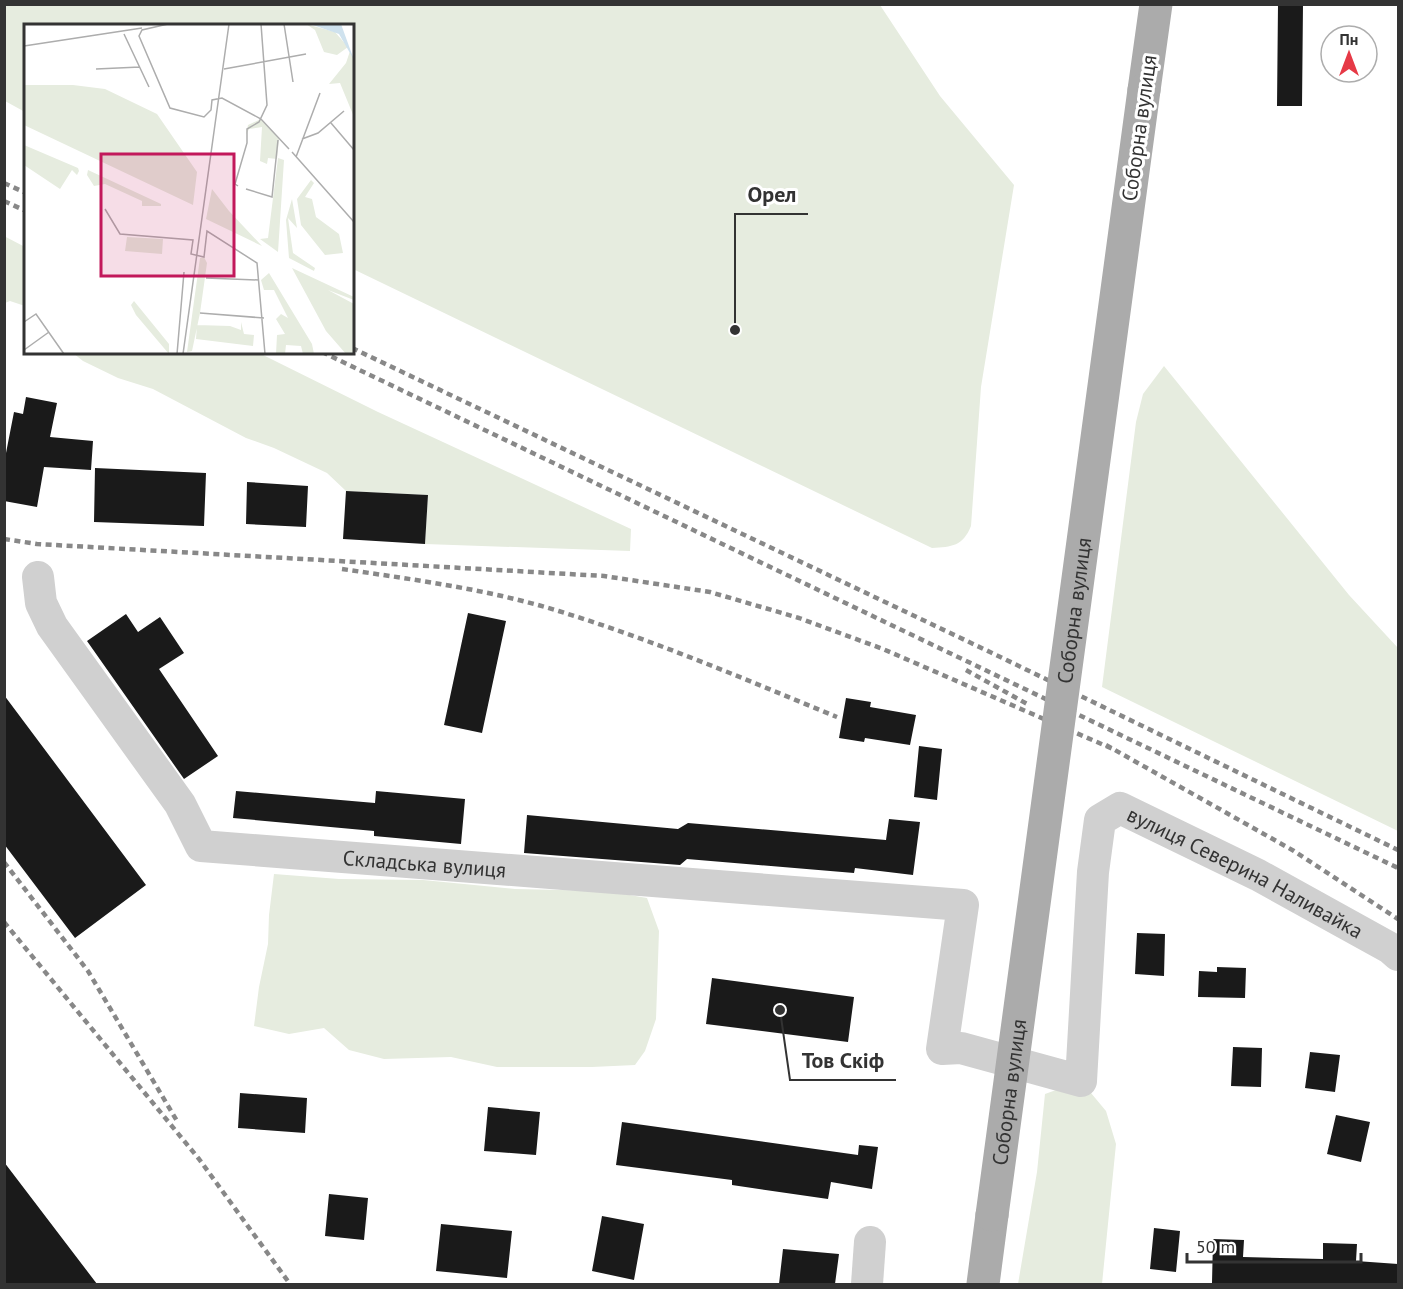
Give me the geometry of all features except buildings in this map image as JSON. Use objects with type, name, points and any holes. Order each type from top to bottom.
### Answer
[{"type":"main road","name":"Соборна вулиця","points":[[982,1284],[1156,4]]},
{"type":"street","name":"Складська вулиця","points":[[38,578],[42,603],[52,626],[180,804],[201,846],[963,905],[942,1049],[961,1048],[1080,1081]]},
{"type":"street","name":"вулиця Северина Наливайка","points":[[1080,1081],[1093,872],[1100,820],[1120,808],[1258,875],[1390,948],[1398,955]]},
{"type":"street","points":[[867,1284],[870,1242]]},
{"type":"shaded area","points":[[4,5],[880,5],[940,96],[1014,185],[981,387],[971,526],[968,533],[956,544],[932,548],[354,269],[354,24],[24,24],[24,111],[5,101]]},
{"type":"shaded area","points":[[4,236],[24,246],[24,306],[10,301],[5,303]]},
{"type":"shaded area","points":[[74,354],[261,354],[378,412],[631,529],[630,551],[425,544],[428,495],[346,491],[327,473],[274,448],[246,438],[153,389],[118,378],[83,361]]},
{"type":"shaded area","points":[[1164,366],[1349,595],[1398,648],[1398,831],[1102,687],[1136,422],[1143,394]]},
{"type":"shaded area","points":[[274,874],[339,879],[423,880],[515,889],[606,891],[647,898],[659,931],[656,1019],[645,1051],[635,1065],[497,1067],[451,1057],[384,1059],[349,1050],[324,1028],[289,1034],[254,1026],[268,944]]},
{"type":"shaded area","points":[[1081,1081],[1106,1111],[1116,1144],[1102,1284],[1018,1284],[1037,1172],[1045,1094]]},
{"type":"railway","points":[[4,183],[24,192]]},
{"type":"railway","points":[[4,201],[24,210]]},
{"type":"railway","points":[[354,349],[990,652],[1398,850]]},
{"type":"railway","points":[[326,354],[1398,868]]},
{"type":"railway","points":[[4,539],[37,544],[604,576],[710,592],[799,618],[883,649],[1113,749]]},
{"type":"railway","points":[[342,569],[483,592],[565,613],[668,649],[837,717]]},
{"type":"railway","points":[[966,670],[1029,705]]},
{"type":"railway","points":[[1106,745],[1294,851],[1398,919]]},
{"type":"railway","points":[[4,862],[88,971],[177,1121]]},
{"type":"railway","points":[[4,922],[199,1159],[290,1284]]},
{"type":"place","name":"Орел","points":[[735,330]]},
{"type":"place","name":"Тов Скіф","points":[[780,1010]]}]
